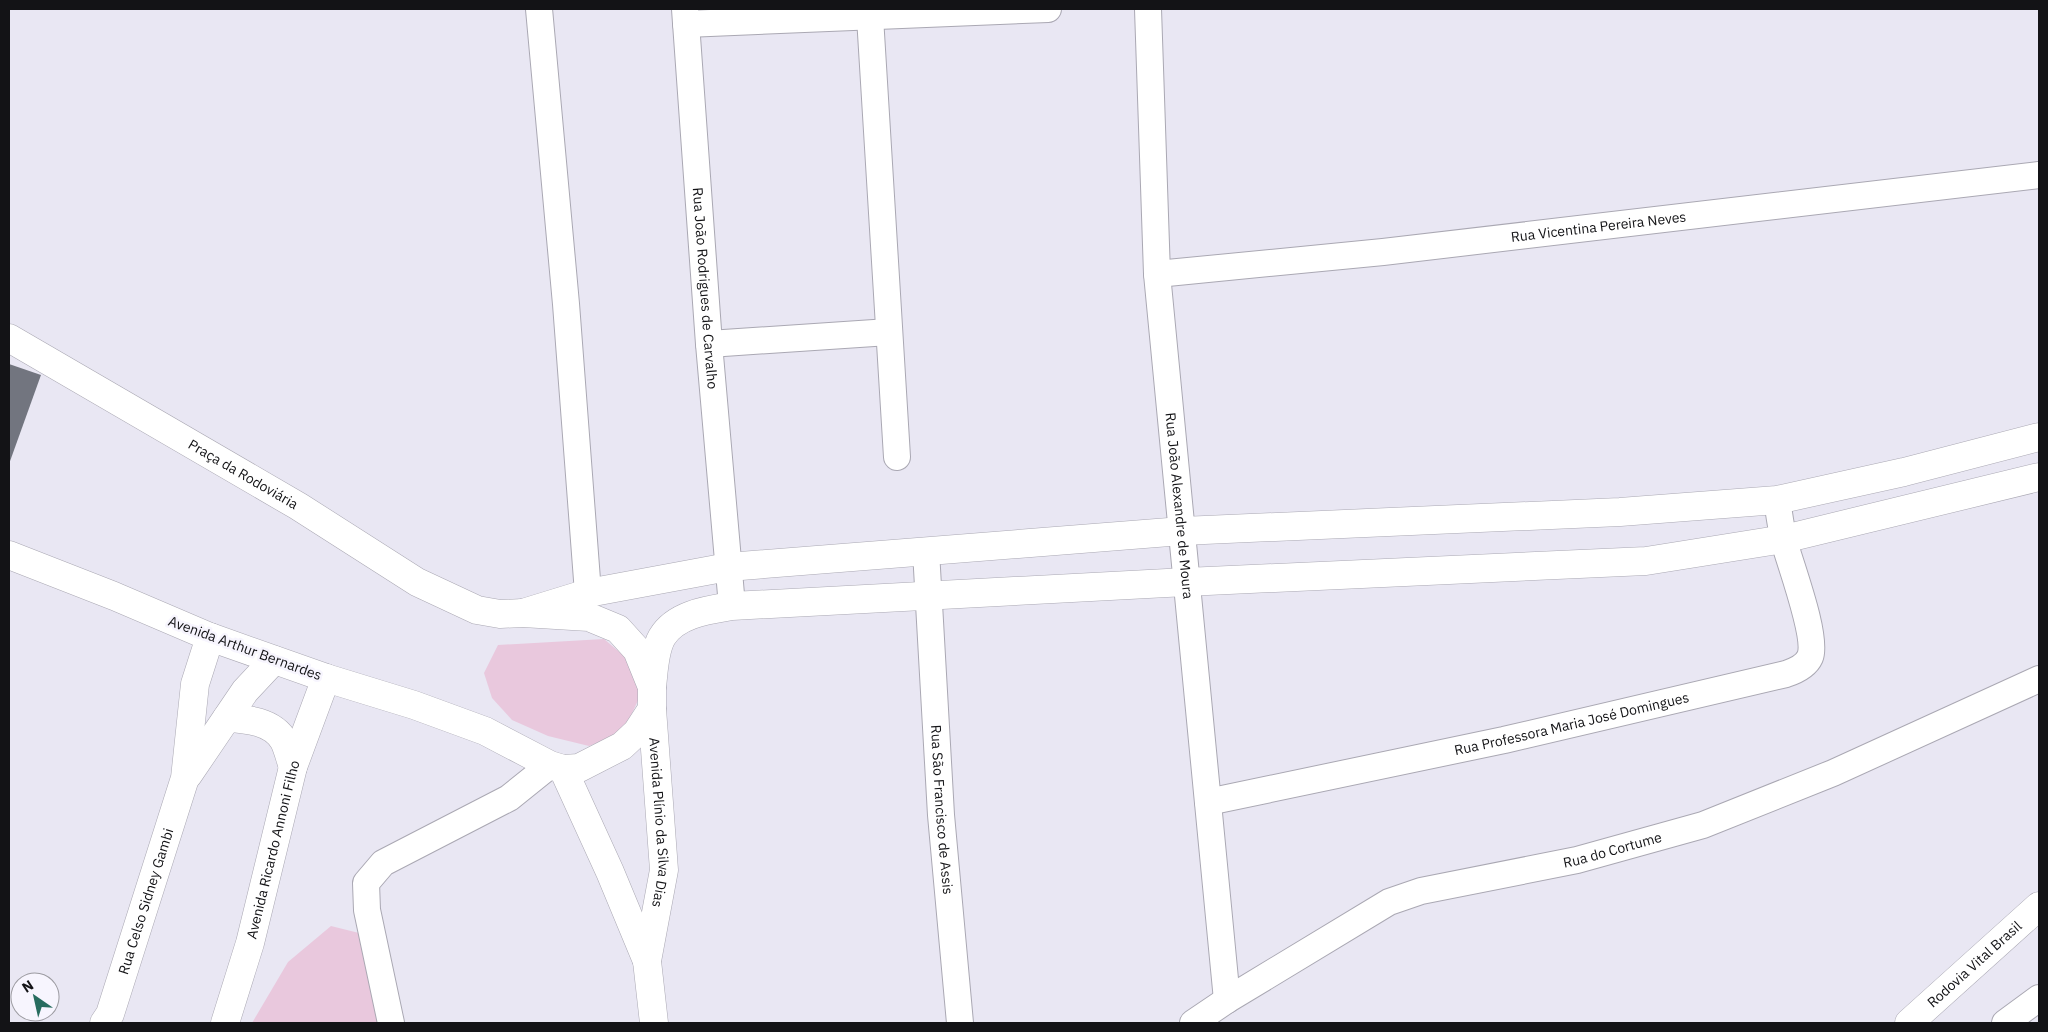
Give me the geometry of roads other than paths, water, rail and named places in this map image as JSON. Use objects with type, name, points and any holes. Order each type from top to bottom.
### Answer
[{"type":"street","points":[[540,9],[566,304],[588,593]]},
{"type":"street","points":[[686,17],[870,17],[1048,9]]},
{"type":"street","name":"Rua João Alexandre de Moura","points":[[1148,9],[1157,274],[1228,1000]]},
{"type":"street","name":"Rua João Rodrigues de Carvalho","points":[[686,17],[709,344],[732,606]]},
{"type":"street","points":[[870,17],[897,457]]},
{"type":"street","name":"Rua Vicentina Pereira Neves","points":[[1157,274],[1383,252],[2039,175]]},
{"type":"street","points":[[709,344],[889,332]]},
{"type":"street","name":"Praça da Rodoviária","points":[[9,338],[298,506],[417,582],[477,610],[500,614],[523,613]]},
{"type":"street","points":[[523,613],[588,593],[728,567],[1182,531],[1620,512],[1777,500],[1904,472],[2039,437]]},
{"type":"street","points":[[392,1023],[368,910],[366,883],[383,862],[509,798],[556,767],[579,768],[622,746],[638,732],[652,698],[657,650],[662,637],[672,626],[702,611],[732,606],[1186,582],[1646,562],[1784,539],[2039,477]]},
{"type":"street","name":"Rua Professora Maria José Domingues","points":[[1208,802],[1504,740],[1786,674],[1799,669],[1810,657],[1812,644],[1784,539],[1777,500]]},
{"type":"street","name":"Rua São Francisco de Assis","points":[[926,551],[940,816],[960,1023]]},
{"type":"street","name":"Avenida Arthur Bernardes","points":[[9,555],[114,596],[210,637],[326,678],[414,705],[485,731],[556,767]]},
{"type":"street","points":[[523,613],[589,617],[618,629],[637,650],[652,698]]},
{"type":"street","name":"Rua Celso Sidney Gambi","points":[[104,1023],[110,1014],[185,778],[195,684],[210,637]]},
{"type":"street","name":"Rua Celso Sidney Gambi","points":[[185,778],[245,691],[274,660]]},
{"type":"street","name":"Avenida Ricardo Annoni Filho","points":[[225,1023],[250,943],[294,768],[326,678]]},
{"type":"street","name":"Rua do Cortume","points":[[1193,1023],[1389,902],[1421,891],[1577,860],[1703,826],[1833,773],[2039,679]]},
{"type":"street","name":"Avenida Plínio da Silva Dias","points":[[652,698],[664,870],[647,961],[654,1023]]},
{"type":"street","points":[[226,718],[254,719],[268,727],[283,739],[294,768]]},
{"type":"street","points":[[556,767],[610,872],[647,961]]},
{"type":"street","name":"Rodovia Vital Brasil","points":[[1909,1023],[2039,906]]},
{"type":"street","points":[[2005,1023],[2039,998]]}]
